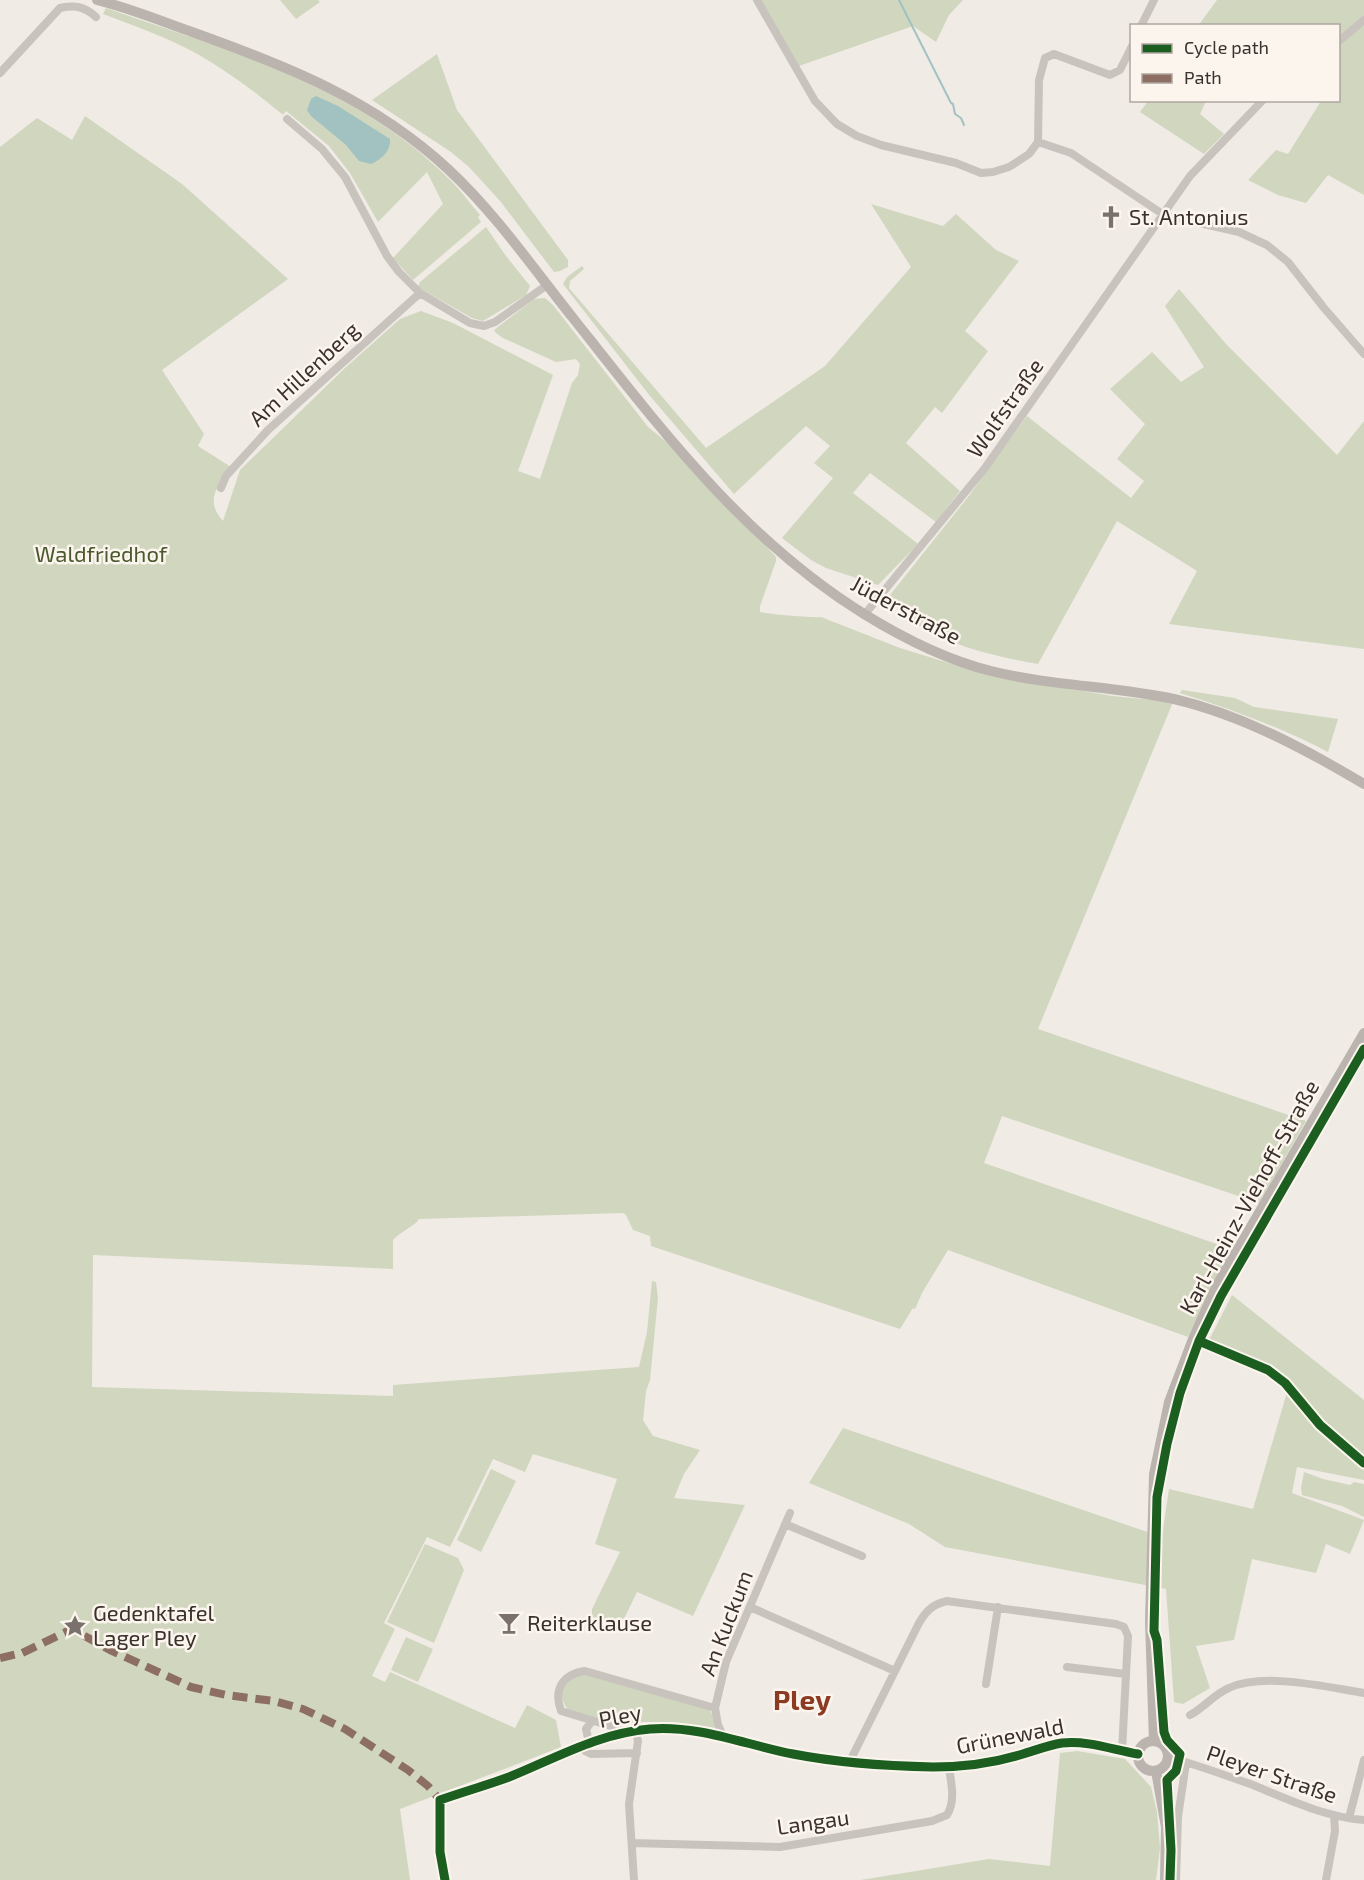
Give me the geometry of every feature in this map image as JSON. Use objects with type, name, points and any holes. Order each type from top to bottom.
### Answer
[{"type":"main road","name":"Jüderstraße","points":[[97,0],[287,67],[324,84],[398,129],[451,172],[489,212],[674,443],[722,499],[778,551],[865,614],[930,649],[991,671],[1129,691],[1175,700],[1238,719],[1294,745],[1364,784]]},
{"type":"main road","name":"Karl-Heinz-Viehoff-Straße","points":[[1154,1741],[1150,1610],[1154,1474],[1169,1402],[1192,1339],[1217,1285],[1364,1033]]},
{"type":"main road","points":[[1154,1741],[1163,1744],[1168,1757],[1165,1766],[1151,1772],[1140,1764],[1138,1754],[1142,1746],[1154,1741]]},
{"type":"main road","points":[[1156,1771],[1166,1827],[1165,1880]]},
{"type":"street","points":[[758,0],[815,101],[837,124],[857,136],[881,145],[956,163],[981,173],[1009,167],[1029,154],[1038,142],[1039,80],[1045,58],[1054,54],[1110,75],[1120,70],[1130,48]]},
{"type":"street","points":[[1142,24],[1154,0]]},
{"type":"street","points":[[0,73],[60,8],[74,5],[88,9],[96,17]]},
{"type":"street","points":[[1340,40],[1364,20]]},
{"type":"street","name":"Wolfstraße","points":[[865,614],[985,468],[1123,268],[1199,164],[1261,102]]},
{"type":"street","points":[[287,119],[322,149],[345,177],[387,256],[420,293],[470,323],[484,326],[495,322],[548,285]]},
{"type":"street","points":[[1038,142],[1071,153],[1164,214],[1239,232],[1267,245],[1288,262],[1364,354]]},
{"type":"street","name":"Am Hillenberg","points":[[221,488],[226,476],[268,430],[420,293]]},
{"type":"street","name":"An Kuckum","points":[[723,1736],[715,1708],[726,1662],[790,1513]]},
{"type":"street","points":[[785,1524],[862,1556]]},
{"type":"street","points":[[850,1761],[919,1623],[933,1606],[947,1600],[1124,1627],[1128,1636],[1122,1752]]},
{"type":"street","points":[[750,1606],[895,1671]]},
{"type":"street","points":[[986,1684],[998,1607]]},
{"type":"street","points":[[1067,1667],[1125,1674]]},
{"type":"street","name":"Pley","points":[[624,1732],[561,1711],[557,1696],[567,1677],[576,1672],[585,1671],[715,1708]]},
{"type":"street","points":[[1190,1715],[1230,1687],[1256,1682],[1305,1683],[1364,1693]]},
{"type":"street","name":"Pley","points":[[589,1742],[586,1729],[592,1721]]},
{"type":"street","name":"Pley","points":[[445,1880],[440,1852],[440,1800],[508,1777],[589,1742],[635,1730],[675,1729],[723,1736],[794,1754],[816,1757]]},
{"type":"street","points":[[634,1880],[629,1804],[638,1741],[635,1730]]},
{"type":"street","name":"Grünewald","points":[[816,1757],[884,1765],[949,1767],[990,1762],[1064,1743],[1080,1743],[1138,1754]]},
{"type":"street","name":"Pley","points":[[581,1746],[591,1754],[637,1753]]},
{"type":"street","name":"Pleyer Straße","points":[[1168,1757],[1239,1780],[1334,1816],[1364,1820]]},
{"type":"street","points":[[1349,1818],[1364,1760]]},
{"type":"street","points":[[1176,1880],[1178,1817],[1186,1763]]},
{"type":"street","name":"Langau","points":[[632,1843],[780,1847],[932,1821],[947,1815],[951,1809],[953,1801],[949,1767]]},
{"type":"street","points":[[1326,1880],[1335,1831],[1334,1816]]},
{"type":"green space","points":[[280,0],[318,0],[320,2],[296,19]]},
{"type":"green space","points":[[761,0],[963,0],[949,15],[936,42],[913,26],[796,67]]},
{"type":"green space","points":[[1217,0],[1364,0],[1364,195],[1328,175],[1306,203],[1278,195],[1248,180],[1276,150],[1288,154],[1320,102],[1340,102],[1340,24],[1199,24]]},
{"type":"green space","points":[[106,8],[242,56],[330,94],[411,145],[460,190],[480,215],[478,217],[481,222],[413,280],[393,258],[443,204],[427,172],[378,222],[350,173],[329,146],[286,111],[283,115],[237,79],[188,49],[103,14]]},
{"type":"green space","points":[[437,54],[457,110],[568,260],[568,267],[554,272],[501,202],[469,167],[451,152],[372,100]]},
{"type":"green space","points":[[1147,102],[1206,102],[1200,114],[1224,134],[1204,154],[1140,112]]},
{"type":"green space","name":"Waldfriedhof","points":[[85,116],[182,184],[288,279],[162,370],[204,434],[198,446],[231,467],[215,493],[214,506],[223,521],[240,470],[345,368],[400,319],[421,311],[453,323],[553,375],[518,471],[540,479],[580,364],[576,359],[556,362],[503,338],[494,330],[534,299],[545,298],[553,305],[648,427],[674,448],[710,483],[776,557],[760,612],[821,617],[900,648],[991,676],[1113,696],[1173,702],[1038,1029],[1306,1121],[1259,1203],[1002,1116],[984,1163],[1234,1250],[1188,1337],[948,1250],[915,1309],[913,1308],[900,1329],[651,1246],[650,1236],[633,1230],[623,1213],[419,1219],[393,1240],[393,1269],[93,1255],[92,1387],[393,1396],[393,1385],[639,1367],[647,1332],[652,1281],[656,1282],[658,1298],[650,1380],[646,1391],[643,1420],[653,1436],[700,1450],[684,1474],[674,1498],[745,1505],[693,1616],[637,1592],[621,1625],[592,1617],[592,1609],[620,1552],[595,1544],[617,1479],[533,1454],[525,1472],[493,1459],[450,1547],[427,1537],[384,1623],[395,1629],[372,1676],[385,1682],[390,1672],[515,1728],[527,1705],[556,1720],[561,1747],[400,1809],[410,1880],[0,1880],[0,147],[37,118],[72,140]]},
{"type":"green space","points":[[871,204],[943,226],[956,214],[996,250],[1019,261],[965,331],[988,351],[942,413],[935,407],[906,443],[960,491],[936,522],[870,473],[853,493],[918,544],[878,585],[826,568],[811,560],[782,538],[833,478],[814,463],[830,446],[806,426],[734,494],[650,396],[563,284],[567,277],[582,266],[584,269],[570,281],[569,288],[706,448],[825,366],[911,267]]},
{"type":"green space","points":[[486,227],[530,286],[526,295],[483,321],[472,318],[418,287],[420,282]]},
{"type":"green space","points":[[1179,289],[1226,344],[1337,455],[1364,421],[1364,649],[1169,624],[1197,571],[1117,521],[1038,664],[972,649],[940,637],[910,620],[890,595],[968,497],[1027,416],[1131,498],[1144,481],[1117,459],[1145,424],[1110,389],[1152,352],[1181,382],[1204,367],[1165,306]]},
{"type":"green space","points":[[1182,690],[1235,698],[1254,707],[1338,719],[1328,752],[1255,719],[1180,693]]},
{"type":"green space","points":[[1232,1295],[1364,1400],[1364,1480],[1297,1467],[1292,1493],[1364,1520],[1350,1554],[1326,1544],[1316,1573],[1252,1559],[1234,1640],[1196,1646],[1210,1688],[1183,1704],[1174,1702],[1166,1589],[945,1547],[909,1524],[809,1483],[843,1428],[1162,1537],[1169,1489],[1253,1509],[1287,1392],[1274,1376],[1205,1348]]},
{"type":"green space","points":[[491,1469],[516,1481],[481,1552],[457,1540]]},
{"type":"green space","points":[[1304,1472],[1350,1485],[1354,1482],[1364,1484],[1364,1517],[1342,1506],[1302,1495]]},
{"type":"green space","points":[[425,1544],[458,1558],[464,1570],[434,1643],[387,1622]]},
{"type":"green space","points":[[406,1637],[433,1649],[418,1682],[391,1670]]},
{"type":"green space","points":[[587,1675],[708,1709],[713,1716],[714,1728],[674,1722],[642,1722],[621,1725],[568,1710],[562,1697],[564,1686],[572,1678]]},
{"type":"green space","points":[[1077,1751],[1125,1759],[1151,1787],[1157,1812],[1160,1848],[1156,1880],[861,1880],[989,1859],[1050,1866],[1060,1753]]},
{"type":"water","points":[[316,96],[338,106],[390,139],[385,154],[371,164],[359,161],[346,145],[307,110],[311,99]]},
{"type":"waterway","points":[[899,0],[953,104],[955,114],[961,118],[964,125]]},
{"type":"marked path","points":[[0,1658],[22,1653],[72,1629],[110,1650],[191,1687],[226,1695],[274,1701],[303,1709],[345,1729],[408,1770],[428,1786],[440,1800]]},
{"type":"cycle path","points":[[1170,1880],[1171,1850],[1167,1780],[1176,1771],[1180,1754],[1167,1740],[1164,1732],[1157,1640],[1154,1631],[1157,1497],[1167,1444],[1180,1393],[1199,1341],[1221,1296],[1364,1049]]},
{"type":"cycle path","points":[[1199,1341],[1268,1370],[1285,1383],[1320,1425],[1364,1463]]},
{"type":"cycle path","points":[[445,1880],[440,1852],[440,1800],[509,1777],[595,1741],[631,1731],[686,1730],[810,1757],[898,1766],[944,1767],[978,1764],[1071,1742],[1138,1754]]},
{"type":"place","name":"St. Antonius","points":[[1111,217]]},
{"type":"place","name":"Reiterklause","points":[[509,1623]]},
{"type":"place","name":"Gedenktafel Lager Pley","points":[[75,1626]]},
{"type":"district","name":"Pley","points":[[802,1700]]}]
